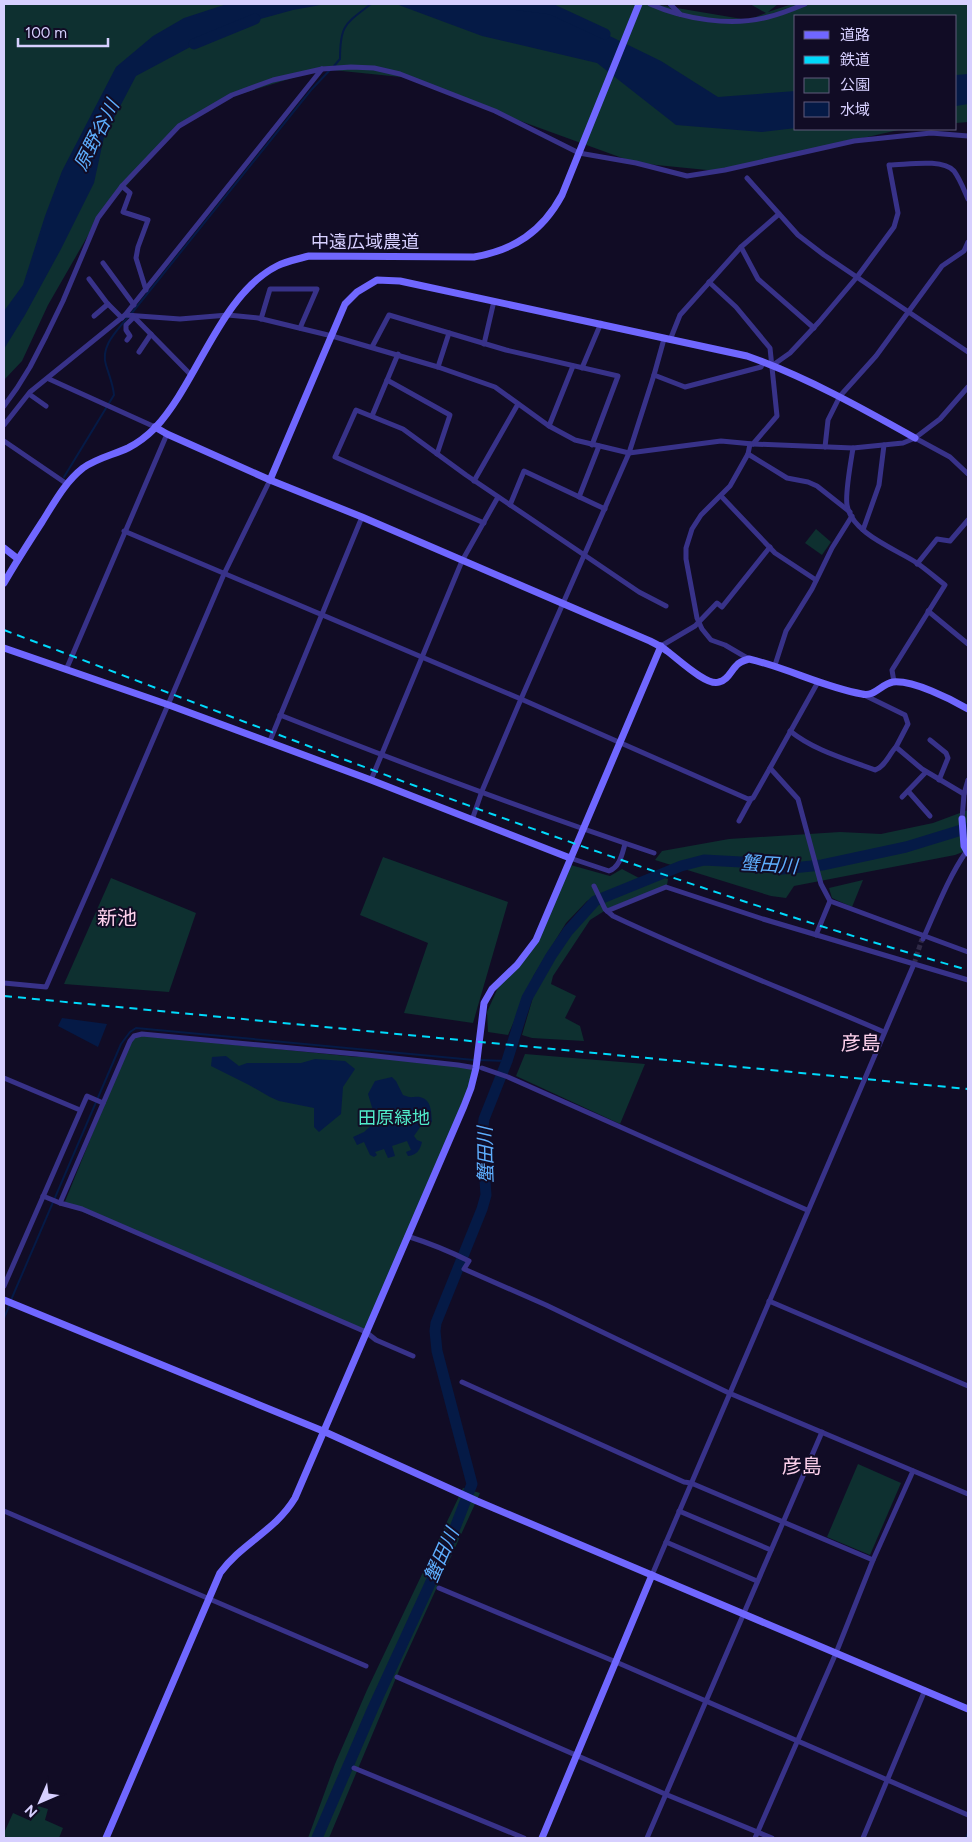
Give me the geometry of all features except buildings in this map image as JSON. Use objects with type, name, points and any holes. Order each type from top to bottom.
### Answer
[{"type":"street","points":[[650,4],[682,16],[706,19],[748,20],[766,18],[805,4]]},
{"type":"street","points":[[670,4],[682,16]]},
{"type":"street","name":"中遠広域農道","points":[[4,583],[67,484],[94,460],[137,443],[155,427],[191,375],[240,296],[259,278],[276,266],[304,257],[324,256],[474,257],[500,251],[530,234],[548,217],[562,195],[638,6]]},
{"type":"street","points":[[4,406],[18,388],[42,344],[63,301],[98,218],[122,186],[179,126],[232,95],[273,80],[322,69],[352,67],[374,68],[400,74],[495,111],[580,150],[687,176],[725,170],[854,141],[931,133],[968,136]]},
{"type":"street","points":[[4,425],[29,394],[123,317],[134,305],[322,69]]},
{"type":"street","points":[[773,365],[790,353],[814,328],[857,278],[894,227],[898,213],[889,165],[930,163],[946,165],[954,171],[968,199]]},
{"type":"street","points":[[747,178],[798,235],[857,278],[968,352]]},
{"type":"street","points":[[122,186],[130,193],[123,212],[148,220],[136,258],[146,290]]},
{"type":"street","points":[[472,820],[482,791],[521,699],[629,453],[667,339],[680,315],[709,282],[741,247],[779,214]]},
{"type":"street","points":[[824,447],[828,420],[840,396],[876,356],[942,266],[964,251],[968,242]]},
{"type":"street","points":[[741,247],[758,280],[814,328]]},
{"type":"street","points":[[103,263],[134,305]]},
{"type":"street","points":[[89,279],[108,304],[123,317],[180,319],[228,315],[261,318],[332,336],[438,366],[495,387],[549,426],[575,440],[629,453],[721,441],[853,448],[903,443],[915,438],[940,419],[968,388]]},
{"type":"street","points":[[4,983],[46,987],[169,706],[224,574],[270,480],[345,304],[357,292],[377,280],[400,281],[747,356],[773,365],[840,396],[950,457],[968,474]]},
{"type":"street","points":[[709,282],[736,307],[770,348],[777,416],[752,444],[738,474],[721,496],[697,520],[688,538],[686,559],[702,629],[711,640],[725,644],[749,658],[775,665],[818,682],[864,695],[905,715],[908,724],[884,765],[875,770],[814,748],[790,731]]},
{"type":"street","points":[[261,318],[270,289],[317,289],[300,328]]},
{"type":"street","points":[[484,344],[494,301]]},
{"type":"street","points":[[94,316],[108,304]]},
{"type":"street","points":[[372,347],[389,315],[484,344],[618,376],[592,444]]},
{"type":"street","points":[[133,316],[191,375]]},
{"type":"street","points":[[127,340],[130,336],[126,326],[133,316]]},
{"type":"street","points":[[582,368],[601,323]]},
{"type":"street","points":[[438,366],[449,333]]},
{"type":"street","points":[[139,352],[150,334]]},
{"type":"street","points":[[372,416],[398,354]]},
{"type":"street","points":[[654,376],[685,387],[761,367],[764,362]]},
{"type":"street","points":[[549,426],[573,366]]},
{"type":"street","points":[[49,379],[270,480],[362,517],[660,646],[693,671],[715,683],[727,678],[736,666],[749,658]]},
{"type":"street","points":[[387,380],[450,415],[437,454]]},
{"type":"street","points":[[29,394],[46,406]]},
{"type":"street","points":[[474,481],[518,404]]},
{"type":"street","points":[[484,522],[335,457],[356,410],[403,429],[474,481],[638,592],[666,606]]},
{"type":"street","points":[[66,670],[167,434]]},
{"type":"street","points":[[4,441],[67,484]]},
{"type":"street","points":[[579,497],[599,446]]},
{"type":"street","points":[[863,530],[879,485],[884,446]]},
{"type":"street","points":[[853,448],[847,505],[851,514],[863,530],[918,564],[945,585],[892,670],[894,682]]},
{"type":"street","points":[[748,454],[786,478],[808,482],[817,486],[851,514]]},
{"type":"street","points":[[510,505],[524,471],[605,509]]},
{"type":"street","points":[[721,496],[770,548],[783,559],[816,580]]},
{"type":"street","points":[[371,780],[462,561],[498,497]]},
{"type":"street","points":[[775,665],[786,631],[851,514]]},
{"type":"street","points":[[269,743],[362,517]]},
{"type":"street","points":[[918,564],[937,539],[950,540],[968,520]]},
{"type":"street","points":[[124,532],[521,699],[619,744],[751,799]]},
{"type":"street","points":[[4,548],[18,559]]},
{"type":"street","points":[[106,1838],[220,1573],[226,1564],[272,1526],[288,1509],[295,1498],[479,1068],[477,1050],[484,1003],[492,989],[517,965],[536,940],[660,646],[695,626],[717,603],[722,608],[770,548]]},
{"type":"street","points":[[928,611],[968,644]]},
{"type":"street","points":[[4,648],[371,780],[570,858],[609,871],[615,869],[619,864],[625,844]]},
{"type":"street","points":[[739,821],[751,799],[754,798],[818,682]]},
{"type":"street","points":[[864,695],[873,694],[887,684],[894,682],[907,684],[948,698],[968,709]]},
{"type":"street","points":[[280,715],[380,755],[582,829],[654,853]]},
{"type":"street","points":[[930,740],[946,753],[948,758],[939,780]]},
{"type":"street","points":[[896,747],[926,772],[964,794]]},
{"type":"street","points":[[770,768],[798,799],[821,884],[830,901],[923,938],[968,952]]},
{"type":"street","points":[[902,797],[926,772]]},
{"type":"street","points":[[923,938],[932,916],[966,850],[962,819],[964,794],[968,780]]},
{"type":"street","points":[[908,791],[930,816]]},
{"type":"street","points":[[594,886],[606,910],[613,916],[692,953],[884,1032]]},
{"type":"street","points":[[606,910],[666,887],[816,935],[968,980]]},
{"type":"street","points":[[816,935],[830,901]]},
{"type":"street","points":[[542,1838],[691,1482],[914,964]]},
{"type":"street","points":[[60,1203],[130,1041],[134,1036],[142,1034],[367,1055],[479,1068],[508,1077],[807,1210]]},
{"type":"street","points":[[4,1078],[80,1110]]},
{"type":"street","points":[[4,1286],[87,1096],[103,1103]]},
{"type":"street","points":[[43,1196],[82,1209],[366,1332],[376,1340],[413,1356]]},
{"type":"street","points":[[407,1236],[453,1253],[469,1261],[464,1269],[546,1305],[729,1393],[968,1494]]},
{"type":"street","points":[[4,1300],[323,1431],[477,1501],[968,1709]]},
{"type":"street","points":[[769,1302],[968,1386]]},
{"type":"street","points":[[462,1382],[684,1482],[691,1482],[873,1560]]},
{"type":"street","points":[[646,1838],[822,1432]]},
{"type":"street","points":[[755,1838],[836,1653],[873,1560],[913,1471]]},
{"type":"street","points":[[4,1511],[366,1666]]},
{"type":"street","points":[[679,1511],[771,1550]]},
{"type":"street","points":[[666,1542],[757,1581]]},
{"type":"street","points":[[439,1588],[616,1662],[968,1815]]},
{"type":"street","points":[[397,1676],[577,1756],[772,1838]]},
{"type":"street","points":[[863,1838],[925,1690]]},
{"type":"street","points":[[354,1768],[524,1838]]},
{"type":"green space","points":[[4,4],[653,4],[748,20],[766,13],[750,4],[778,4],[768,12],[792,4],[968,4],[968,122],[957,123],[957,15],[794,15],[794,130],[899,130],[717,171],[636,163],[501,114],[411,78],[322,69],[224,99],[179,126],[98,218],[48,305],[22,361],[4,380]]},
{"type":"green space","points":[[816,529],[831,542],[822,555],[805,543]]},
{"type":"green space","points":[[968,810],[968,850],[955,855],[794,886],[786,898],[771,896],[655,860],[662,851],[729,839],[840,832],[881,834],[933,823]]},
{"type":"green space","points":[[383,857],[508,902],[473,1023],[404,1013],[428,943],[360,915]]},
{"type":"green space","points":[[567,864],[610,876],[622,869],[639,878],[587,901],[566,923],[534,975],[508,1035],[488,1032],[487,1012],[501,981],[533,944]]},
{"type":"green space","points":[[662,877],[668,879],[667,885],[609,908],[590,920],[553,976],[551,984],[576,996],[565,1018],[580,1026],[584,1041],[532,1038],[522,1035],[536,987],[571,932],[589,911],[602,902]]},
{"type":"green space","points":[[111,878],[196,913],[169,992],[64,984]]},
{"type":"green space","points":[[863,880],[852,907],[832,898],[829,888]]},
{"type":"green space","name":"田原緑地","points":[[137,1035],[357,1057],[367,1055],[476,1068],[471,1088],[366,1332],[64,1204],[130,1041]]},
{"type":"green space","points":[[525,1054],[645,1064],[620,1124],[516,1076]]},
{"type":"green space","points":[[858,1464],[901,1483],[870,1555],[827,1537]]},
{"type":"green space","points":[[463,1488],[480,1493],[401,1666],[329,1838],[308,1838],[335,1764],[367,1690]]},
{"type":"green space","points":[[38,1806],[48,1809],[45,1820],[63,1828],[59,1838],[4,1837],[13,1813],[31,1821]]},
{"type":"water","points":[[227,4],[326,4],[293,10],[224,29],[136,76],[104,137],[94,183],[61,249],[4,349],[4,311],[23,285],[45,216],[62,171],[116,67],[153,36],[184,18]]},
{"type":"water","points":[[396,4],[519,4],[579,21],[661,61],[718,97],[794,91],[794,128],[762,132],[676,125],[597,63],[482,36]]},
{"type":"water","points":[[968,74],[968,104],[957,106],[957,75]]},
{"type":"water","points":[[62,1018],[107,1024],[98,1047],[58,1026]]},
{"type":"water","points":[[226,1056],[239,1066],[247,1063],[301,1063],[315,1059],[345,1061],[355,1069],[343,1087],[341,1114],[319,1132],[314,1127],[314,1108],[279,1101],[211,1066],[212,1057]]},
{"type":"water","points":[[392,1077],[403,1095],[420,1097],[427,1101],[430,1107],[432,1122],[425,1120],[414,1136],[422,1142],[416,1153],[408,1156],[406,1152],[411,1150],[407,1141],[392,1146],[395,1156],[388,1158],[384,1149],[375,1152],[377,1155],[374,1157],[370,1155],[364,1142],[357,1145],[353,1137],[364,1132],[373,1124],[374,1114],[368,1094],[375,1081]]},
{"type":"waterway","points":[[334,66],[340,59],[341,39],[346,26],[355,16],[371,4]]},
{"type":"waterway","name":"原野谷川","points":[[513,4],[551,9],[605,34]]},
{"type":"waterway","name":"原野谷川","points":[[194,44],[255,19]]},
{"type":"waterway","points":[[131,314],[311,90],[330,70]]},
{"type":"waterway","points":[[64,477],[114,395],[106,365],[105,351],[115,333],[128,317]]},
{"type":"waterway","name":"蟹田川","points":[[317,1838],[373,1708],[451,1538],[472,1484],[437,1351],[436,1323],[486,1195],[482,1136],[484,1119],[507,1061],[527,998],[551,956],[568,931],[595,901],[681,866],[704,860],[760,863],[782,869],[822,865],[906,847],[968,828]]},
{"type":"waterway","points":[[11,1300],[121,1044],[130,1032],[136,1028],[474,1060]]},
{"type":"waterway","points":[[479,1060],[507,1061]]},
{"type":"waterway","points":[[4,1318],[10,1304]]},
{"type":"waterway","points":[[966,1838],[968,1833]]},
{"type":"tunnel","points":[[914,964],[922,939]]},
{"type":"railway","points":[[4,630],[362,766],[603,853],[845,934],[968,970]]},
{"type":"railway","points":[[4,996],[968,1089]]},
{"type":"district","name":"新池","points":[[117,918]]},
{"type":"district","name":"彦島","points":[[861,1043]]},
{"type":"district","name":"彦島","points":[[802,1466]]}]
